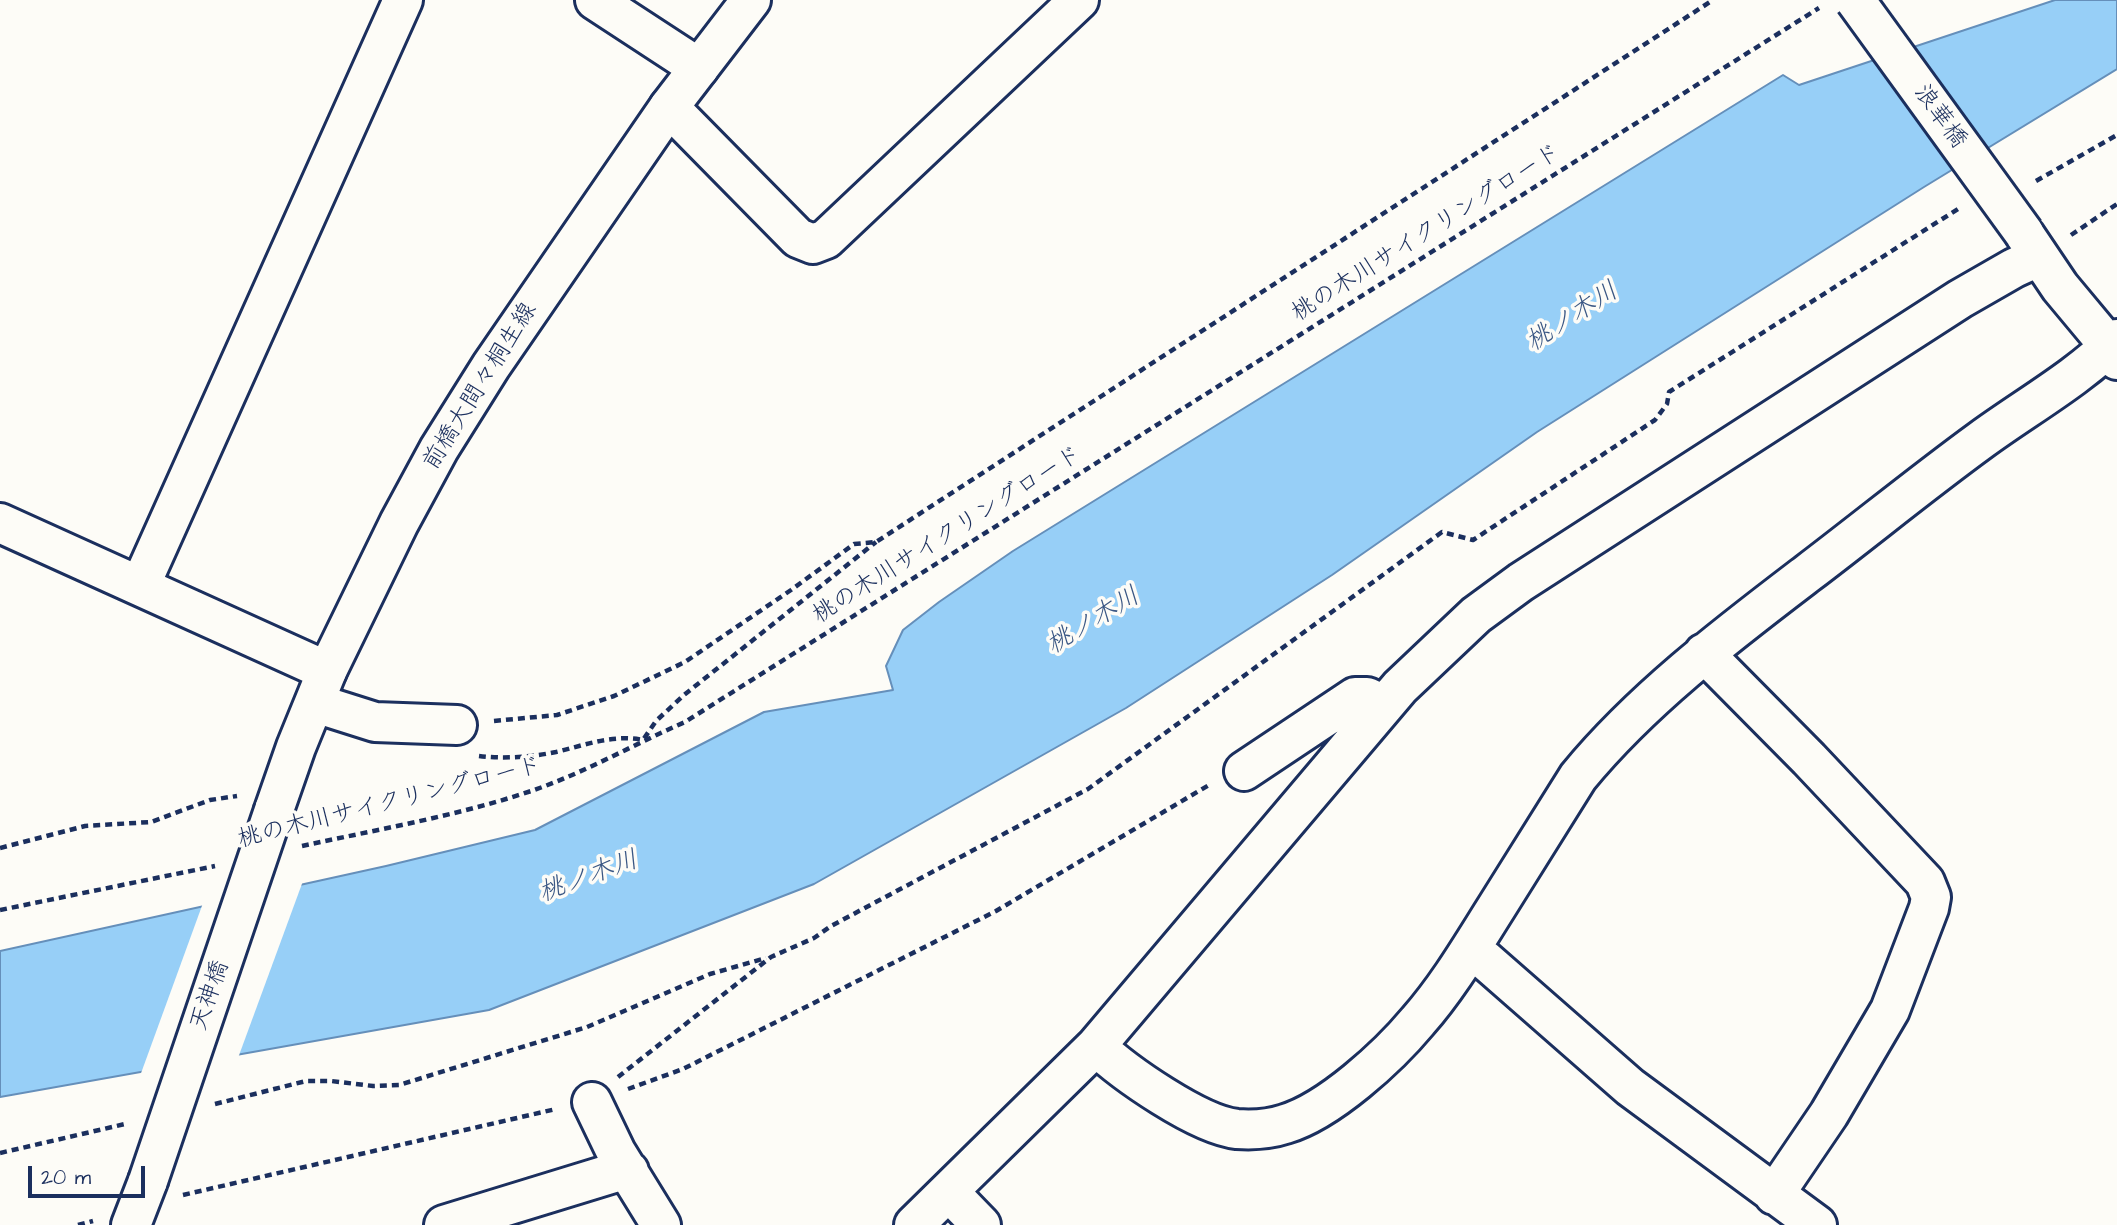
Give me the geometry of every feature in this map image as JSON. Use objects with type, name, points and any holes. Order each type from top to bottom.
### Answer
[{"type":"street","points":[[140,586],[403,0]]},
{"type":"street","points":[[595,0],[699,68]]},
{"type":"street","name":"前橋大間々桐生線","points":[[259,803],[296,747],[321,687],[399,523],[439,449],[491,366],[669,107],[751,0]]},
{"type":"street","points":[[669,107],[798,238],[813,244],[826,239],[1079,0]]},
{"type":"street","name":"浪華橋","points":[[1838,3],[2115,349]]},
{"type":"street","points":[[914,1225],[1096,1046],[1384,705],[1440,647],[1476,615],[1521,582],[1960,299],[2014,268],[2031,245]]},
{"type":"street","points":[[1096,1046],[1114,1063],[1186,1109],[1235,1129],[1283,1125],[1312,1113],[1390,1051],[1419,1020],[1470,950],[1578,777],[1594,757],[1704,653],[1980,441],[2115,349]]},
{"type":"street","points":[[0,523],[140,586],[321,687],[375,722],[464,740]]},
{"type":"street","points":[[1704,653],[1810,759],[1925,882],[1931,897],[1890,1010],[1829,1114],[1773,1195]]},
{"type":"street","points":[[1244,771],[1355,697],[1367,697],[1384,705]]},
{"type":"street","name":"天神橋","points":[[139,1205],[259,803]]},
{"type":"street","points":[[1470,950],[1485,960],[1630,1087],[1817,1225]]},
{"type":"street","points":[[444,1225],[620,1171],[610,1139]]},
{"type":"street","points":[[610,1139],[661,1225]]},
{"type":"street","points":[[948,1192],[982,1225]]},
{"type":"path","points":[[464,740],[495,758],[553,752],[612,738],[642,740],[656,721],[684,695],[876,542],[1713,0]]},
{"type":"path","name":"桃の木川サイクリングロード","points":[[293,848],[522,794],[594,766],[642,740],[685,722],[1838,3]]},
{"type":"path","points":[[2027,184],[2039,180],[2117,135]]},
{"type":"path","points":[[2031,245],[2117,204]]},
{"type":"path","points":[[211,1105],[306,1082],[399,1085],[587,1027],[710,974],[771,957],[814,938],[831,926],[1088,789],[1441,532],[1473,540],[1655,420],[1667,404],[1669,392],[1959,208]]},
{"type":"path","points":[[464,740],[557,715],[614,696],[685,662],[854,544],[876,542]]},
{"type":"path","points":[[78,1225],[139,1205],[219,1189],[610,1139],[683,1069],[996,911],[1233,771],[1244,771]]},
{"type":"path","points":[[0,848],[85,826],[152,822],[210,800],[259,803]]},
{"type":"path","name":"桃の木川サイクリングロード","points":[[0,910],[226,864]]},
{"type":"path","points":[[610,1139],[617,1078],[771,957]]},
{"type":"path","points":[[0,1153],[135,1122]]},
{"type":"water","name":"桃ノ木川","points":[[2055,0],[2117,0],[2117,69],[1924,187],[1537,432],[1332,575],[1126,708],[814,884],[489,1010],[0,1097],[0,951],[386,866],[535,830],[764,712],[893,690],[886,666],[903,630],[939,602],[1013,551],[1783,75],[1799,85]]},
{"type":"pier","points":[[303,881],[238,1058],[140,1076],[203,903]]}]
